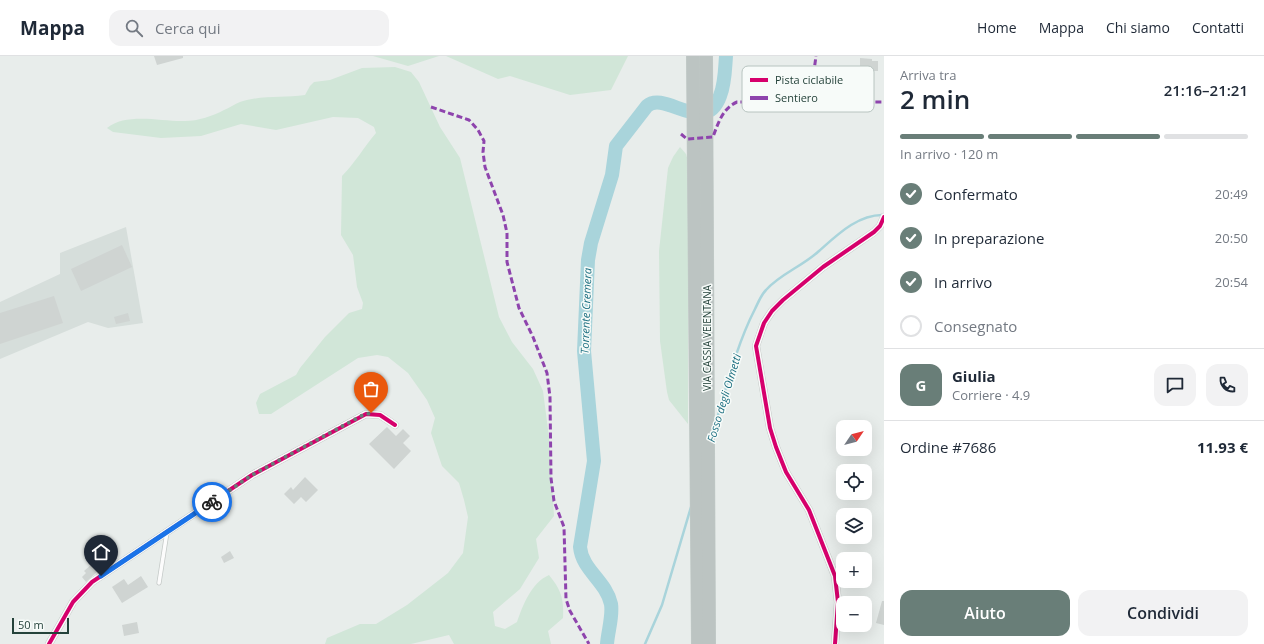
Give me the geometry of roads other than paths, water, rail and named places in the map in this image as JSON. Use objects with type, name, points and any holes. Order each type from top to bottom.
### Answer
[{"type":"highway","name":"VIA CASSIA VEIENTANA","points":[[693,56],[700,171],[703,591],[709,644]]},
{"type":"highway","name":"VIA CASSIA VEIENTANA","points":[[700,171],[706,56]]},
{"type":"highway","points":[[698,644],[703,591]]},
{"type":"street","points":[[835,644],[834,636],[838,602],[834,576],[809,510],[786,472],[776,447],[770,428],[756,346],[764,323],[772,311],[783,300],[823,267],[874,232],[880,226],[884,218]]},
{"type":"street","points":[[49,644],[70,607],[85,589],[101,576],[252,475],[363,415],[377,414],[386,417],[395,425]]},
{"type":"lane","points":[[159,583],[167,531]]},
{"type":"waterway","name":"Torrente Cremera","points":[[607,644],[611,619],[611,604],[604,589],[585,562],[580,547],[594,461],[584,351],[588,260],[591,243],[612,175],[616,146],[647,106],[655,103],[664,103],[695,113],[705,113],[713,108],[723,87],[726,56]]},
{"type":"waterway","name":"Fosso degli Olmetti","points":[[714,429],[742,338],[764,292],[778,279],[813,256],[848,227],[865,218],[884,215]]},
{"type":"waterway","name":"Fosso degli Olmetti","points":[[645,644],[662,605],[691,507]]}]
